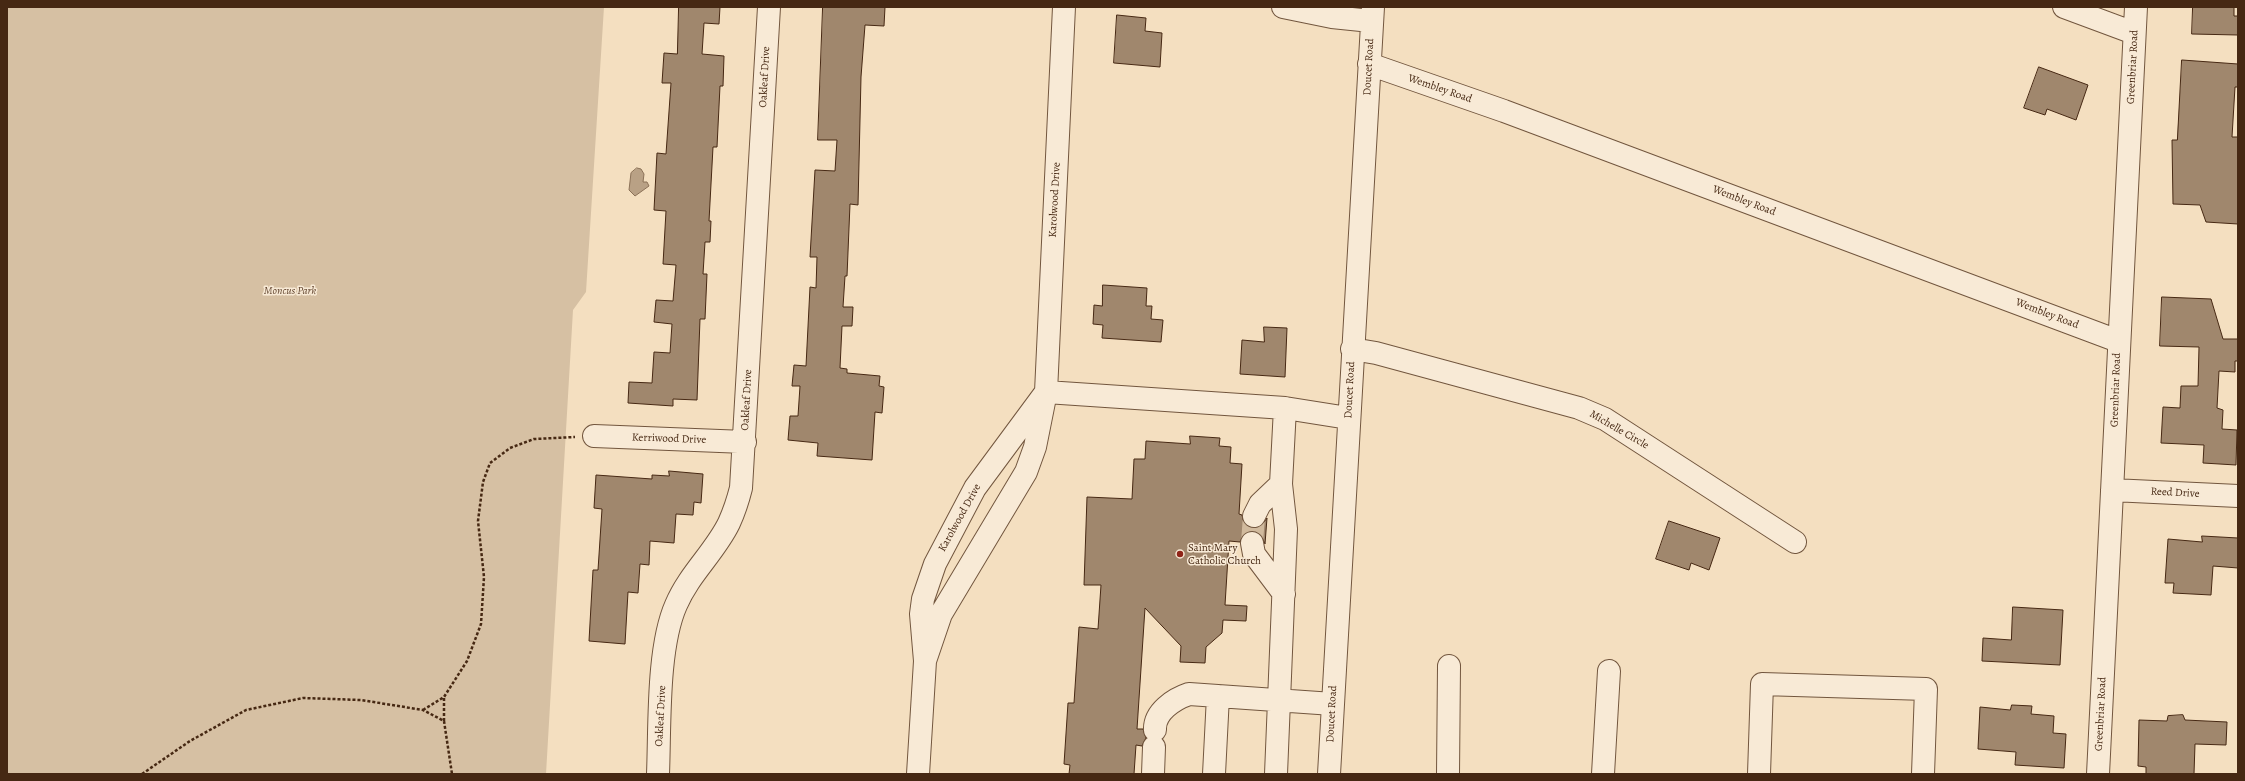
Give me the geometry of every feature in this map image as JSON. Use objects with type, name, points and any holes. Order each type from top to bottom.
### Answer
[{"type":"street","name":"Oakleaf Drive","points":[[658,774],[663,660],[669,624],[676,605],[689,580],[729,523],[741,488],[745,442],[769,7]]},
{"type":"street","name":"Karolwood Drive","points":[[925,661],[941,614],[1026,472],[1035,447],[1046,392],[1064,7]]},
{"type":"street","points":[[1282,7],[1332,17],[1372,14]]},
{"type":"street","points":[[2064,7],[2134,33]]},
{"type":"street","name":"Greenbriar Road","points":[[2098,774],[2118,341],[2136,7]]},
{"type":"street","name":"Doucet Road","points":[[1329,774],[1372,14]]},
{"type":"street","name":"Wembley Road","points":[[1369,64],[1504,111],[2118,341]]},
{"type":"street","name":"Michelle Circle","points":[[1352,349],[1376,353],[1579,408],[1605,419],[1795,542]]},
{"type":"street","name":"Karolwood Drive","points":[[918,774],[925,661],[921,614],[923,599],[935,564],[975,488],[1046,392]]},
{"type":"street","points":[[1046,392],[1286,408],[1348,418]]},
{"type":"street","points":[[1276,774],[1286,529],[1280,484],[1286,408]]},
{"type":"street","name":"Kerriwood Drive","points":[[594,436],[745,442]]},
{"type":"street","points":[[1254,516],[1260,504],[1280,484]]},
{"type":"street","name":"Reed Drive","points":[[2112,490],[2238,496]]},
{"type":"street","points":[[1252,543],[1254,554],[1284,594]]},
{"type":"street","points":[[1448,774],[1449,666]]},
{"type":"street","points":[[1603,774],[1609,671]]},
{"type":"street","points":[[1759,774],[1762,684],[1926,689],[1923,774]]},
{"type":"street","points":[[1153,774],[1154,725],[1163,710],[1179,697],[1189,694],[1332,704]]},
{"type":"street","points":[[1214,774],[1218,696]]},
{"type":"path","points":[[424,710],[444,697],[467,661],[481,624],[484,577],[478,521],[483,482],[490,463],[510,448],[534,439],[594,436]]},
{"type":"path","points":[[444,697],[444,721],[452,774]]},
{"type":"path","points":[[142,774],[190,741],[246,710],[302,698],[361,700],[424,710],[444,721]]},
{"type":"green space","name":"Moncus Park","points":[[7,7],[604,7],[586,292],[573,310],[546,774],[7,774]]},
{"type":"shaded area","points":[[637,168],[641,169],[644,174],[643,182],[647,182],[649,186],[635,196],[629,190],[631,173]]},
{"type":"building","points":[[679,7],[720,7],[719,24],[704,23],[702,54],[724,56],[723,86],[720,86],[717,147],[713,147],[709,221],[711,221],[710,242],[705,242],[703,274],[707,274],[705,319],[700,319],[697,400],[673,399],[673,406],[628,403],[629,382],[652,383],[654,352],[670,353],[672,324],[654,322],[656,300],[673,301],[676,265],[663,264],[666,211],[654,210],[657,153],[666,154],[671,83],[662,83],[664,53],[677,54]]},
{"type":"building","points":[[823,7],[885,7],[884,26],[865,25],[861,77],[858,205],[850,204],[847,276],[845,276],[843,307],[853,307],[852,326],[842,326],[840,368],[847,369],[847,373],[880,376],[879,386],[884,387],[882,413],[875,412],[872,460],[817,456],[818,443],[788,440],[790,416],[798,416],[800,386],[792,386],[794,365],[806,366],[810,287],[816,288],[817,257],[810,257],[815,170],[835,171],[837,140],[818,140]]},
{"type":"building","points":[[2193,7],[2234,7],[2234,16],[2238,16],[2238,35],[2192,34]]},
{"type":"building","points":[[1117,15],[1146,18],[1145,31],[1162,33],[1160,67],[1114,63]]},
{"type":"building","points":[[2182,60],[2238,64],[2238,87],[2235,87],[2232,137],[2238,137],[2238,224],[2206,222],[2200,205],[2173,204],[2172,140],[2177,140]]},
{"type":"building","points":[[2039,67],[2088,85],[2076,120],[2047,109],[2045,115],[2024,108]]},
{"type":"building","points":[[1103,285],[1147,288],[1146,306],[1152,306],[1151,319],[1163,320],[1161,342],[1102,338],[1103,325],[1093,324],[1094,305],[1102,306]]},
{"type":"building","points":[[2162,297],[2211,299],[2223,339],[2238,339],[2238,361],[2235,361],[2235,372],[2219,371],[2217,408],[2223,410],[2222,429],[2237,430],[2236,465],[2203,463],[2204,445],[2161,443],[2163,407],[2180,408],[2181,386],[2198,386],[2199,347],[2160,346]]},
{"type":"building","points":[[1264,327],[1287,328],[1285,377],[1240,374],[1242,340],[1264,342]]},
{"type":"building","points":[[1190,436],[1220,438],[1219,446],[1231,447],[1230,463],[1242,464],[1239,514],[1242,515],[1244,523],[1254,528],[1261,526],[1267,518],[1265,544],[1261,535],[1250,531],[1244,534],[1240,542],[1229,541],[1225,605],[1247,606],[1246,621],[1223,620],[1222,633],[1206,647],[1205,663],[1180,662],[1181,646],[1145,608],[1137,729],[1143,729],[1146,738],[1142,746],[1136,745],[1134,774],[1069,774],[1070,765],[1064,764],[1068,703],[1074,703],[1079,627],[1098,629],[1101,585],[1084,585],[1087,497],[1132,499],[1134,459],[1145,459],[1146,441],[1190,444]]},
{"type":"building","points":[[669,471],[703,474],[701,503],[694,502],[693,515],[676,514],[674,543],[650,541],[649,565],[640,564],[638,593],[628,592],[625,644],[589,641],[593,570],[598,570],[602,509],[594,508],[596,475],[652,479],[652,475],[669,476]]},
{"type":"building","points":[[1669,521],[1720,538],[1709,570],[1691,563],[1689,570],[1656,559]]},
{"type":"building","points":[[2202,536],[2238,538],[2238,568],[2213,566],[2211,595],[2173,593],[2174,583],[2165,583],[2168,539],[2202,542]]},
{"type":"building","points":[[2013,607],[2063,610],[2060,665],[1982,661],[1983,638],[2011,640]]},
{"type":"building","points":[[2012,705],[2032,706],[2031,714],[2054,716],[2053,733],[2066,734],[2064,768],[2015,765],[2016,752],[1978,749],[1980,707],[2010,710]]},
{"type":"building","points":[[2183,715],[2185,720],[2227,722],[2226,745],[2195,744],[2194,774],[2146,774],[2146,767],[2138,766],[2139,720],[2167,721],[2168,716]]},
{"type":"tunnel","points":[[1252,543],[1254,516]]},
{"type":"place","name":"Saint Mary Catholic Church","points":[[1180,554]]}]
